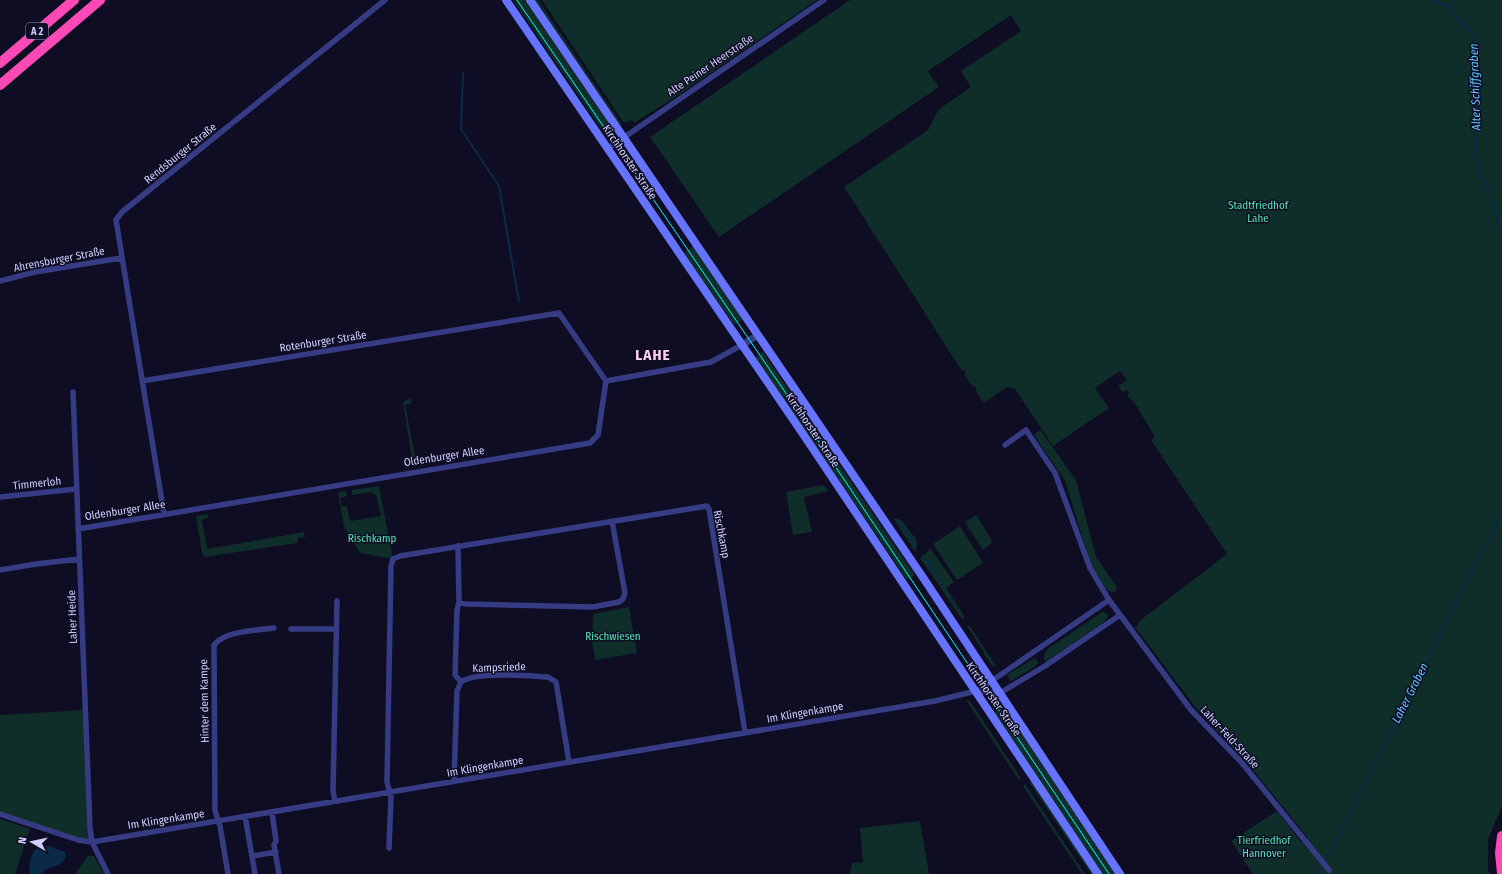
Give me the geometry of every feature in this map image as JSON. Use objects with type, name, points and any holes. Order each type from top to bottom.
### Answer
[{"type":"highway","name":"A 2","points":[[0,63],[74,0]]},
{"type":"highway","name":"A 2","points":[[0,85],[100,0]]},
{"type":"highway","points":[[1502,836],[1500,853],[1502,873]]},
{"type":"main road","name":"Kirchhorster Straße","points":[[506,0],[742,345],[1098,874]]},
{"type":"main road","name":"Kirchhorster Straße","points":[[530,0],[992,680],[1120,874]]},
{"type":"street","name":"Rendsburger Straße","points":[[142,382],[116,220],[122,212],[385,0]]},
{"type":"street","name":"Alte Peiner Heerstraße","points":[[607,149],[824,0]]},
{"type":"street","name":"Ahrensburger Straße","points":[[0,281],[35,272],[121,258]]},
{"type":"street","name":"Rotenburger Straße","points":[[142,382],[559,313],[606,381]]},
{"type":"street","points":[[606,381],[711,362],[758,335]]},
{"type":"street","name":"Oldenburger Allee","points":[[78,529],[590,443],[598,435],[606,381]]},
{"type":"street","points":[[142,382],[164,514]]},
{"type":"street","name":"Laher Heide","points":[[73,392],[92,842]]},
{"type":"street","name":"Laher-Feld-Straße","points":[[1005,445],[1026,430],[1055,473],[1090,568],[1109,600],[1191,710],[1242,763],[1329,870]]},
{"type":"street","name":"Timmerloh","points":[[0,497],[76,489]]},
{"type":"street","name":"Rischkamp","points":[[389,848],[390,797],[387,782],[390,566],[393,559],[400,556],[707,506],[709,509],[745,732]]},
{"type":"street","points":[[459,602],[465,604],[593,607],[619,602],[623,599],[625,593],[612,521]]},
{"type":"street","points":[[458,546],[459,602],[457,610],[455,675],[461,682]]},
{"type":"street","points":[[0,570],[79,559]]},
{"type":"street","points":[[976,691],[1109,600]]},
{"type":"street","points":[[335,801],[333,791],[337,601]]},
{"type":"street","points":[[976,691],[1000,693],[1045,666],[1120,615]]},
{"type":"street","name":"Hinter dem Kampe","points":[[218,821],[215,810],[214,645],[217,640],[226,636],[274,628]]},
{"type":"street","points":[[291,629],[336,629]]},
{"type":"street","name":"Kampsriede","points":[[454,781],[457,691],[461,682],[470,678],[491,676],[523,676],[548,677],[553,679],[556,682],[569,762]]},
{"type":"street","name":"Im Klingenkampe","points":[[0,814],[78,840],[92,842],[935,700],[976,691]]},
{"type":"street","points":[[272,812],[279,874]]},
{"type":"street","points":[[245,816],[255,874]]},
{"type":"street","points":[[218,821],[228,874]]},
{"type":"street","points":[[92,842],[108,874]]},
{"type":"street","points":[[252,856],[276,852]]},
{"type":"green space","points":[[513,0],[525,0],[615,131],[607,137]]},
{"type":"green space","points":[[535,0],[538,0],[623,126],[619,124]]},
{"type":"green space","points":[[542,0],[817,0],[677,96],[634,123],[632,120],[624,123]]},
{"type":"green space","name":"Stadtfriedhof Lahe","points":[[850,0],[1502,0],[1502,806],[1488,839],[1488,870],[1490,874],[1253,874],[1231,841],[1277,811],[1302,843],[1308,838],[1253,770],[1199,712],[1135,627],[1139,624],[1138,622],[1227,554],[1151,440],[1155,437],[1134,402],[1127,396],[1129,393],[1127,390],[1123,392],[1118,386],[1127,380],[1120,371],[1095,388],[1109,408],[1053,446],[1015,389],[1007,387],[984,403],[974,385],[972,386],[964,374],[966,373],[964,370],[962,371],[844,187],[928,130],[939,109],[971,87],[961,71],[1021,31],[1011,15],[928,71],[939,87],[719,237],[650,137]]},
{"type":"green space","points":[[693,246],[744,319],[734,325],[684,253]]},
{"type":"green space","points":[[763,352],[915,575],[907,580],[755,357]]},
{"type":"green space","points":[[411,398],[412,403],[405,405],[416,460],[445,456],[448,459],[413,465],[403,402]]},
{"type":"green space","points":[[1038,431],[1041,431],[1076,480],[1096,557],[1117,587],[1115,592],[1108,591],[1092,568],[1065,481],[1034,435]]},
{"type":"green space","points":[[823,485],[829,491],[804,497],[812,532],[793,535],[786,492]]},
{"type":"green space","name":"Rischkamp","points":[[379,486],[393,559],[360,553],[344,527],[338,492],[346,491],[347,496],[340,498],[342,506],[347,506],[350,521],[381,516],[376,495],[371,492],[352,495],[352,490]]},
{"type":"green space","points":[[208,514],[209,517],[202,520],[207,549],[304,532],[305,538],[299,537],[297,543],[205,557],[202,553],[196,516]]},
{"type":"green space","points":[[976,515],[993,542],[983,550],[965,522]]},
{"type":"green space","points":[[893,518],[902,520],[917,541],[916,553]]},
{"type":"green space","points":[[960,526],[983,563],[957,580],[933,544]]},
{"type":"green space","points":[[931,549],[954,582],[946,588],[964,616],[964,619],[962,619],[920,558]]},
{"type":"green space","name":"Rischwiesen","points":[[629,607],[637,653],[595,660],[592,642],[593,614]]},
{"type":"green space","points":[[1102,612],[1107,613],[1108,617],[1102,624],[1047,661],[1044,660],[1045,653],[1049,648]]},
{"type":"green space","points":[[969,625],[996,666],[992,666],[983,653],[984,652],[967,626]]},
{"type":"green space","points":[[1035,658],[1038,662],[1036,666],[1011,681],[1007,675]]},
{"type":"green space","points":[[966,700],[970,701],[1021,778],[1019,780]]},
{"type":"green space","points":[[1001,707],[1023,735],[1117,874],[1102,874],[994,712]]},
{"type":"green space","points":[[85,710],[92,842],[0,812],[0,715]]},
{"type":"green space","points":[[1029,782],[1033,782],[1094,874],[1091,874]]},
{"type":"green space","points":[[1025,784],[1085,874],[1082,874],[1023,786]]},
{"type":"green space","points":[[0,819],[30,829],[15,874],[0,874]]},
{"type":"green space","points":[[920,821],[929,874],[850,874],[852,863],[863,862],[860,828]]},
{"type":"green space","points":[[88,856],[94,856],[104,874],[75,874]]},
{"type":"water","points":[[49,846],[65,852],[66,857],[64,861],[43,871],[40,874],[30,874],[29,864],[34,850],[40,847]]},
{"type":"waterway","name":"Alter Schiffgraben","points":[[1432,0],[1451,7],[1456,16],[1469,29],[1475,42],[1477,67],[1477,156],[1481,176],[1490,193]]},
{"type":"waterway","points":[[463,73],[461,129],[499,186],[519,302]]},
{"type":"waterway","name":"Alter Schiffgraben","points":[[1494,203],[1502,235]]},
{"type":"waterway","name":"Laher Graben","points":[[1319,874],[1502,512]]},
{"type":"waterway","points":[[899,521],[915,546]]},
{"type":"waterway","points":[[925,558],[943,583]]},
{"type":"tram line","points":[[517,0],[798,411],[1109,874]]},
{"type":"district","name":"LAHE","points":[[653,355]]},
{"type":"park label","name":"Tierfriedhof Hannover","points":[[1264,846]]}]
